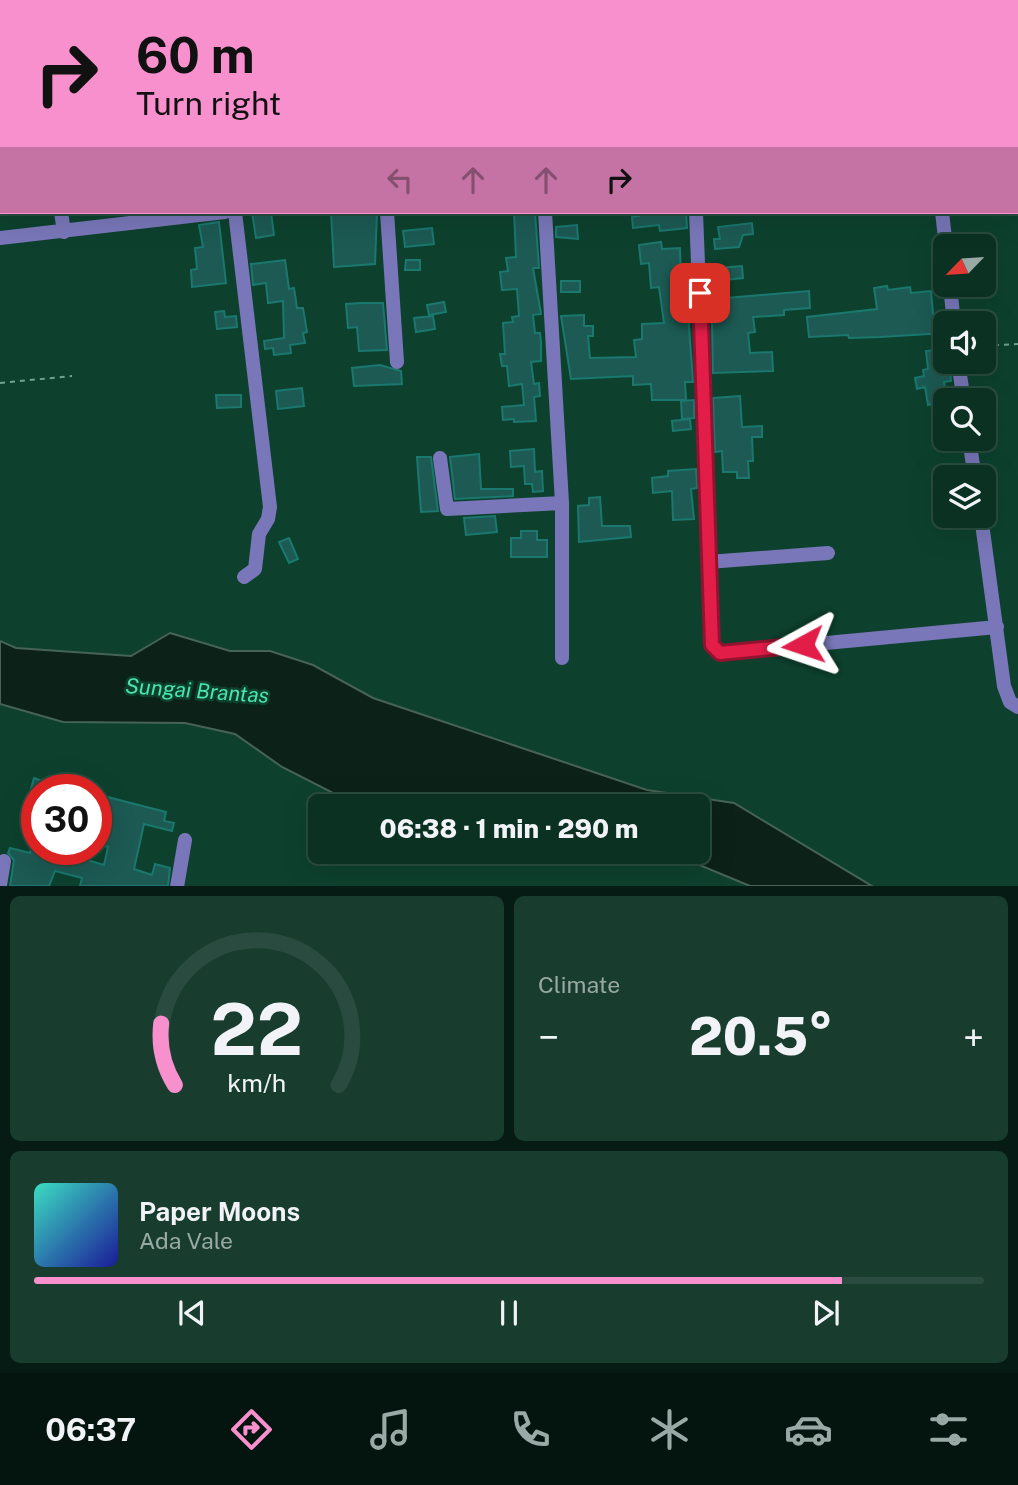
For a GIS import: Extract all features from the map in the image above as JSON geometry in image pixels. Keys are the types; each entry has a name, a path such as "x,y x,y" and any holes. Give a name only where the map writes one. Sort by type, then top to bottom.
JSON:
{"street":[{"path":"61,214 64,232"},
{"path":"0,238 209,214"},
{"path":"235,214 270,508 268,519 259,534 255,569 244,577"},
{"path":"387,214 397,362"},
{"path":"545,214 562,503 562,658"},
{"path":"696,214 712,645 720,653 997,628"},
{"path":"942,214 945,234"},
{"path":"440,458 446,509 562,503"},
{"path":"983,528 1004,686 1010,702 1018,707"},
{"path":"708,562 828,553"},
{"path":"177,886 185,840"},
{"path":"0,885 4,862"}],"path":[{"path":"996,345 1018,344"},
{"path":"0,383 72,376"}],"water":[{"name":"Sungai Brantas","path":"170,633 230,651 270,651 313,665 373,698 647,790 674,794 335,794 282,767 235,734 185,723 63,722 0,704 0,641 16,648 131,656"},
{"path":"710,799 734,803 872,886 750,886 697,864 710,864"}],"building":[{"path":"252,214 271,214 274,235 256,238"},
{"path":"331,214 377,214 375,264 334,267"},
{"path":"514,214 535,214 539,268 533,268 541,314 533,315 535,333 540,333 541,342 541,361 531,362 534,384 539,383 540,396 534,397 536,421 503,420 502,407 524,405 522,384 509,386 507,366 502,366 500,354 505,354 503,323 513,322 512,317 519,316 517,289 502,290 500,272 508,271 506,258 516,257"},
{"path":"686,214 687,228 660,231 659,225 633,228 632,217"},
{"path":"219,222 226,283 192,287 191,270 197,269 195,248 203,247 199,225"},
{"path":"752,223 753,234 743,235 739,247 715,249 714,239 720,239 718,227"},
{"path":"577,225 578,239 556,237 556,227"},
{"path":"432,228 434,244 405,247 403,231"},
{"path":"661,242 662,249 680,248 681,286 686,285 693,382 685,382 686,400 652,400 651,384 633,385 633,376 571,379 561,316 584,315 584,326 593,326 593,336 588,336 590,358 636,357 634,340 642,339 642,324 664,323 659,287 651,288 649,263 641,264 639,245"},
{"path":"285,260 289,289 294,288 297,308 303,308 307,332 303,333 305,343 290,345 291,353 274,355 273,348 265,349 264,341 284,338 283,301 268,303 266,283 253,285 251,264"},
{"path":"406,260 420,260 420,270 405,270"},
{"path":"742,266 743,278 724,280 726,298 809,291 810,308 784,310 784,315 753,317 755,332 748,333 750,353 772,352 773,371 713,373 712,322 720,321 718,295 709,296 708,269"},
{"path":"561,281 580,281 580,292 561,292"},
{"path":"887,286 888,290 910,287 911,293 931,291 933,334 809,337 807,317 877,309 874,288"},
{"path":"444,302 446,312 429,315 427,305"},
{"path":"383,303 387,350 359,351 357,327 348,328 346,304"},
{"path":"224,311 225,317 236,316 237,327 217,329 215,312"},
{"path":"433,316 435,329 416,332 414,318"},
{"path":"933,350 933,374 950,374 951,381 944,382 945,388 933,388 933,404 928,405 925,387 917,389 915,378 924,376 923,370 928,369 926,351"},
{"path":"380,365 401,371 402,384 354,386 352,368"},
{"path":"302,388 304,406 278,409 276,391"},
{"path":"216,395 241,395 241,407 217,408"},
{"path":"740,396 742,427 762,426 762,437 752,437 753,461 748,461 749,478 737,478 737,472 723,472 722,451 715,452 713,398"},
{"path":"694,400 694,418 682,419 681,401"},
{"path":"690,419 691,429 673,431 672,421"},
{"path":"534,449 535,472 542,471 543,491 533,492 532,484 525,484 524,466 511,467 510,451"},
{"path":"479,454 481,489 513,489 513,496 455,499 450,457"},
{"path":"417,457 431,457 438,511 421,512"},
{"path":"696,469 697,488 691,489 694,519 673,520 672,491 653,493 652,478 668,476 668,471"},
{"path":"600,497 602,526 630,526 631,537 579,542 578,506 589,505 589,498"},
{"path":"495,516 497,532 466,535 464,518"},
{"path":"521,531 537,531 537,540 547,540 547,557 511,557 511,538 521,538"},
{"path":"289,538 298,559 289,563 279,542"},
{"path":"112,798 166,812 164,821 174,823 172,831 144,824 134,869 152,875 155,864 170,868 168,886 80,886 82,878 55,871 49,886 10,886 14,860 8,853 10,848 21,851 21,865 112,865"}],"route":[{"path":"700,293 712,645 720,653 803,645"}]}
